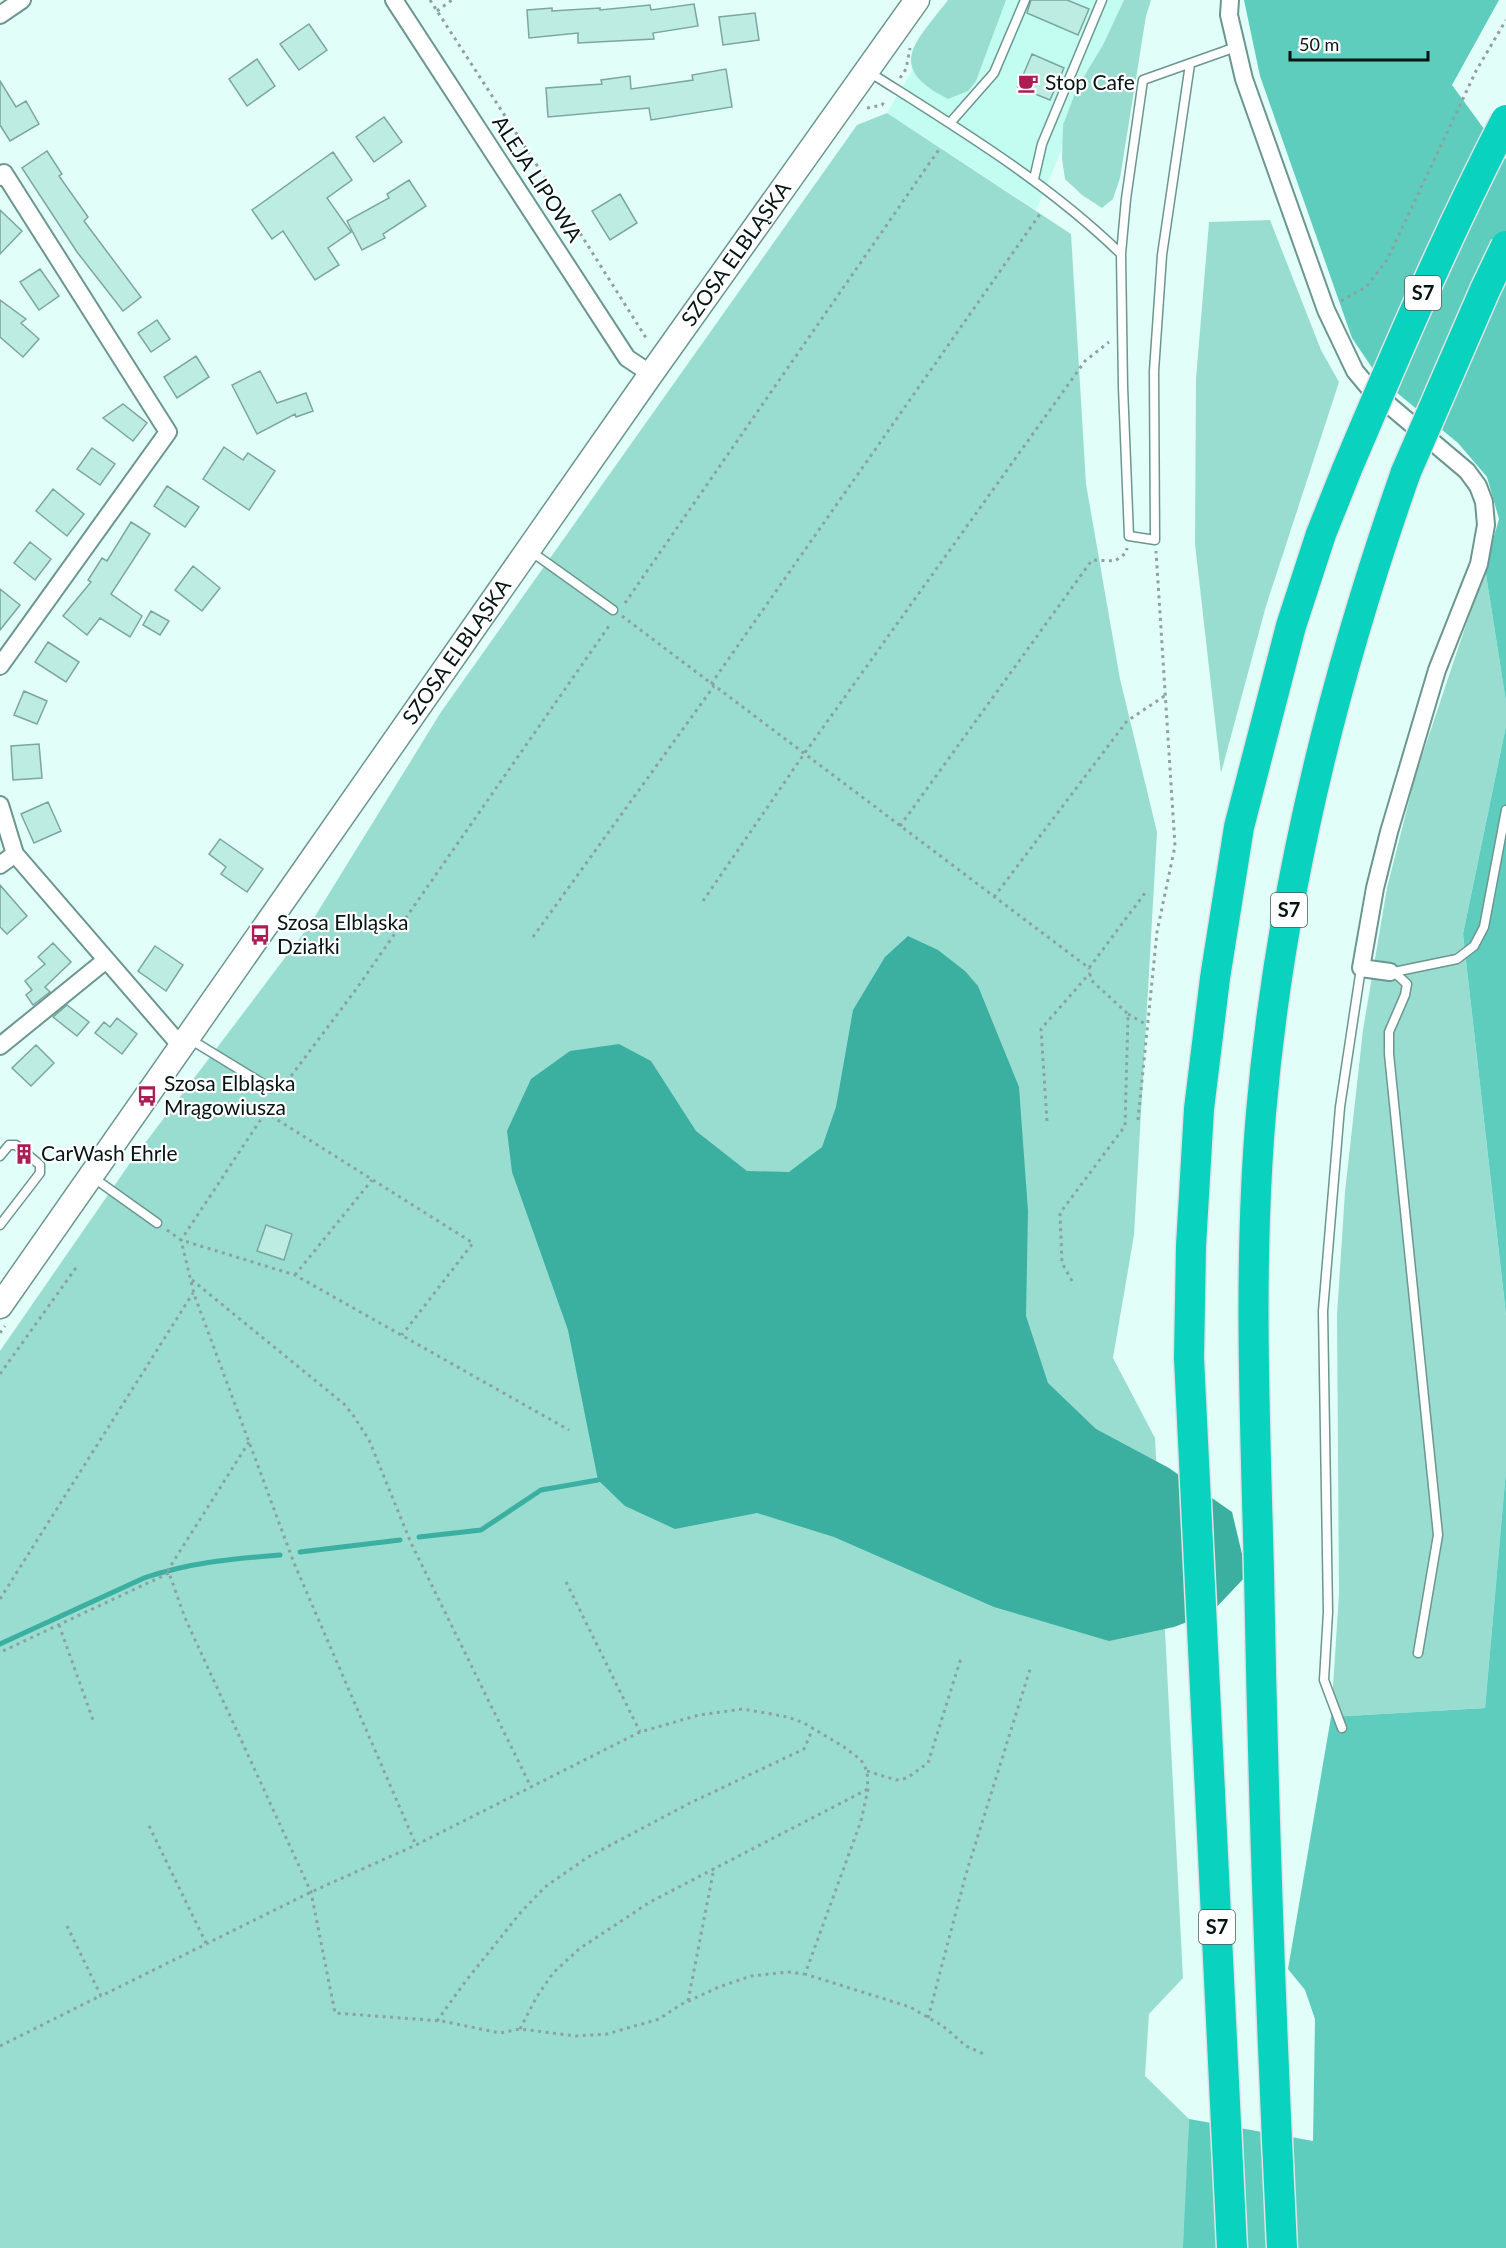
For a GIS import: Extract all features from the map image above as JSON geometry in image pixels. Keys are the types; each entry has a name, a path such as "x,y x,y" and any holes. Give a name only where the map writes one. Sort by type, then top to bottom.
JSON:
{"highway":[{"name":"S7","path":"1232,2248 1189,1358 1191,1246 1199,1109 1215,978 1239,827 1291,626 1321,534 1405,331 1469,191 1506,120"},
{"name":"S7","path":"1282,2248 1262,1728 1254,1362 1253,1244 1261,1111 1277,982 1299,847 1323,740 1354,630 1377,554 1406,472 1506,246"}],"main road":[{"name":"SZOSA ELBLĄSKA","path":"0,1306 651,374 917,0"}],"street":[{"path":"0,15 22,0"},
{"name":"ALEJA LIPOWA","path":"394,0 627,358 651,374"},
{"path":"1230,0 1229,15 1244,79 1326,310 1355,371 1370,390 1467,471 1478,486 1484,502 1486,525 1479,564 1437,670 1389,832 1375,888 1361,968 1392,972"},
{"path":"0,666 168,432 2,172"},
{"path":"0,805 15,854 174,1038 185,1041"},
{"path":"0,865 15,854"},
{"path":"0,1046 106,960"}],"lane":[{"path":"950,123 994,73 1025,0"},
{"path":"1034,179 1042,144 1102,0"},
{"path":"1190,64 1162,255 1154,371 1155,540 1129,536 1122,332 1121,254 1126,199 1143,80 1236,47"},
{"path":"866,70 1034,179 1093,227 1121,254"},
{"path":"529,550 615,612"},
{"path":"1392,972 1457,959 1474,946 1484,927 1506,810"},
{"path":"1342,1728 1324,1680 1328,1612 1323,1311 1340,1107 1361,968"},
{"path":"1392,972 1407,984 1405,995 1389,1032 1389,1054 1438,1535 1418,1653"},
{"path":"185,1041 270,1088"},
{"path":"0,1156 9,1145 16,1145 40,1165 40,1173 0,1225"},
{"path":"91,1176 157,1223"}],"path":[{"path":"430,0 653,350"},
{"path":"437,11 452,0"},
{"path":"1326,310 1366,287 1386,260 1476,70 1506,20"},
{"path":"882,105 906,69 910,46"},
{"path":"416,1845 294,1563 194,1292 181,1240 265,1112 357,988 615,612 940,148"},
{"path":"533,937 713,685 1040,214"},
{"path":"703,901 804,754 1084,361 1122,332"},
{"path":"900,826 1092,560 1115,561 1126,553 1129,536"},
{"path":"1138,1120 1157,933 1176,846 1155,540"},
{"path":"615,612 1089,968 1091,980 1128,1014 1147,1025"},
{"path":"994,897 1127,721 1166,695"},
{"path":"1089,968 1145,893"},
{"path":"1047,1121 1041,1029 1090,974"},
{"path":"1072,1281 1062,1263 1060,1213 1125,1126 1128,1014"},
{"path":"265,1112 473,1243 402,1335"},
{"path":"295,1275 372,1180"},
{"path":"181,1240 295,1275 569,1430"},
{"path":"0,1374 78,1265"},
{"path":"190,1279 344,1404 361,1426 411,1543 531,1787"},
{"path":"0,1599 194,1292"},
{"path":"249,1442 168,1570 185,1617 311,1892 335,2013 437,2021 500,2033 520,2030 576,2036 607,2034 659,2019 719,1987 751,1976 788,1972 805,1974 910,2007 944,2026 966,2046 986,2055"},
{"path":"3,1651 169,1573"},
{"path":"566,1582 640,1732"},
{"path":"59,1625 93,1720"},
{"path":"867,1772 896,1780 907,1778 928,1763 961,1658"},
{"path":"928,2018 966,1874 1031,1666"},
{"path":"0,2046 311,1892 416,1845 640,1732 699,1715 743,1710 788,1717 813,1728 861,1760 867,1772 868,1789 861,1821 805,1974"},
{"path":"437,2021 521,1912 545,1887 588,1857 688,1804 804,1749 813,1728"},
{"path":"520,2030 536,1998 553,1973 579,1949 650,1902 868,1789"},
{"path":"149,1826 206,1943"},
{"path":"688,2002 714,1868"},
{"path":"67,1926 101,1996"}],"shaded area":[{"path":"948,0 1006,0 976,81 968,91 948,99 928,87 916,76 911,65 912,53 917,41"},
{"path":"954,0 1126,0 1036,210 887,113"},
{"path":"1124,0 1151,0 1146,16 1120,178 1113,199 1102,208 1082,195 1065,179 1062,159 1063,125 1077,88 1103,45"},
{"path":"1244,0 1499,0 1452,85 1506,159 1506,702 1485,568 1499,519 1487,477 1458,443 1379,378 1352,338 1260,76"},
{"path":"887,113 1071,234 1086,484 1120,679 1157,832 1134,1235 1113,1358 1155,1438 1183,1978 1149,2014 1145,2076 1189,2119 1184,2248 0,2248 0,1351 130,1163 309,926 441,712 857,125"},
{"path":"1270,220 1321,350 1339,382 1266,606 1221,773 1195,544 1196,379 1209,222"},
{"path":"1485,568 1506,702 1506,726 1463,934 1506,1316 1506,1470 1485,1708 1331,1717 1339,1594 1337,1315 1345,1192 1363,1030 1387,888 1415,777"},
{"path":"1506,726 1506,1315 1463,934"},
{"path":"908,936 938,950 965,971 978,986 1019,1087 1028,1211 1026,1316 1048,1383 1096,1429 1169,1468 1232,1512 1247,1575 1211,1613 1174,1627 1109,1641 994,1607 834,1537 757,1513 675,1529 625,1506 598,1480 568,1330 512,1172 507,1131 531,1079 570,1051 619,1044 651,1061 696,1131 747,1171 789,1172 822,1147 836,1107 853,1010 885,957"},
{"path":"1506,1470 1506,2248 1183,2248 1189,2119 1313,2141 1315,2019 1305,1990 1288,1969 1331,1717 1485,1708"}],"building":[{"path":"1031,0 1067,0 1089,9 1078,35 1027,13"},
{"path":"694,4 698,26 653,33 654,39 578,43 578,33 529,38 527,10 600,8 600,10 650,5 651,10"},
{"path":"755,13 759,40 723,45 719,17"},
{"path":"309,24 327,50 299,70 280,44"},
{"path":"1032,54 1064,68 1050,100 1018,87"},
{"path":"257,59 275,86 247,106 229,79"},
{"path":"726,69 732,107 651,120 649,108 548,117 546,88 602,84 601,80 630,76 631,89 693,80 692,75"},
{"path":"0,81 16,107 26,101 39,124 10,141 0,125"},
{"path":"384,117 402,142 374,162 356,137"},
{"path":"47,151 62,174 59,176 88,217 84,221 141,297 123,311 77,252 22,168"},
{"path":"333,152 352,180 327,198 351,232 328,248 339,265 315,280 283,231 272,239 252,210"},
{"path":"409,180 426,206 383,234 385,238 362,250 347,221 389,198 387,194"},
{"path":"620,194 637,223 610,240 592,211"},
{"path":"0,210 22,231 0,254"},
{"path":"40,269 59,296 39,310 20,282"},
{"path":"0,300 26,319 21,323 39,339 23,357 0,337"},
{"path":"157,320 170,339 151,352 138,333"},
{"path":"196,356 209,377 177,398 164,377"},
{"path":"260,371 277,403 306,393 313,411 296,417 295,414 257,434 232,385"},
{"path":"123,404 147,423 133,441 103,418"},
{"path":"224,447 243,460 248,453 275,471 249,510 203,479"},
{"path":"92,448 115,464 100,485 77,469"},
{"path":"167,486 199,507 185,527 154,506"},
{"path":"53,489 84,514 67,536 36,511"},
{"path":"131,522 150,534 111,594 142,616 130,637 100,618 87,635 63,616 91,582 88,580 102,558 107,561"},
{"path":"30,542 51,559 35,580 14,563"},
{"path":"193,566 220,588 202,611 175,590"},
{"path":"0,589 20,605 0,630"},
{"path":"151,611 169,621 160,635 143,625"},
{"path":"48,642 79,662 66,682 35,662"},
{"path":"24,691 47,701 37,724 14,715"},
{"path":"39,744 42,778 13,780 11,746"},
{"path":"48,802 61,831 34,843 21,814"},
{"path":"220,839 263,869 247,892 221,874 226,867 209,854"},
{"path":"0,885 27,916 7,934 0,927"},
{"path":"53,943 71,962 45,987 50,992 33,1005 26,995 32,990 25,981 45,964 38,957"},
{"path":"155,946 183,965 166,991 138,971"},
{"path":"67,1005 89,1022 77,1036 53,1017"},
{"path":"117,1018 137,1034 122,1054 95,1033 104,1022 110,1027"},
{"path":"36,1045 54,1063 31,1086 12,1068"},
{"path":"266,1225 292,1234 284,1260 257,1251"}],"waterway":[{"path":"419,1537 481,1530 541,1490 598,1480"},
{"path":"300,1552 400,1540"},
{"path":"0,1644 144,1578 195,1565 280,1555"}],"place":[{"name":"Stop Cafe","path":"1028,83"},
{"name":"Szosa Elbląska Działki","path":"260,935"},
{"name":"Szosa Elbląska Mrągowiusza","path":"147,1096"},
{"name":"CarWash Ehrle","path":"24,1154"}]}
